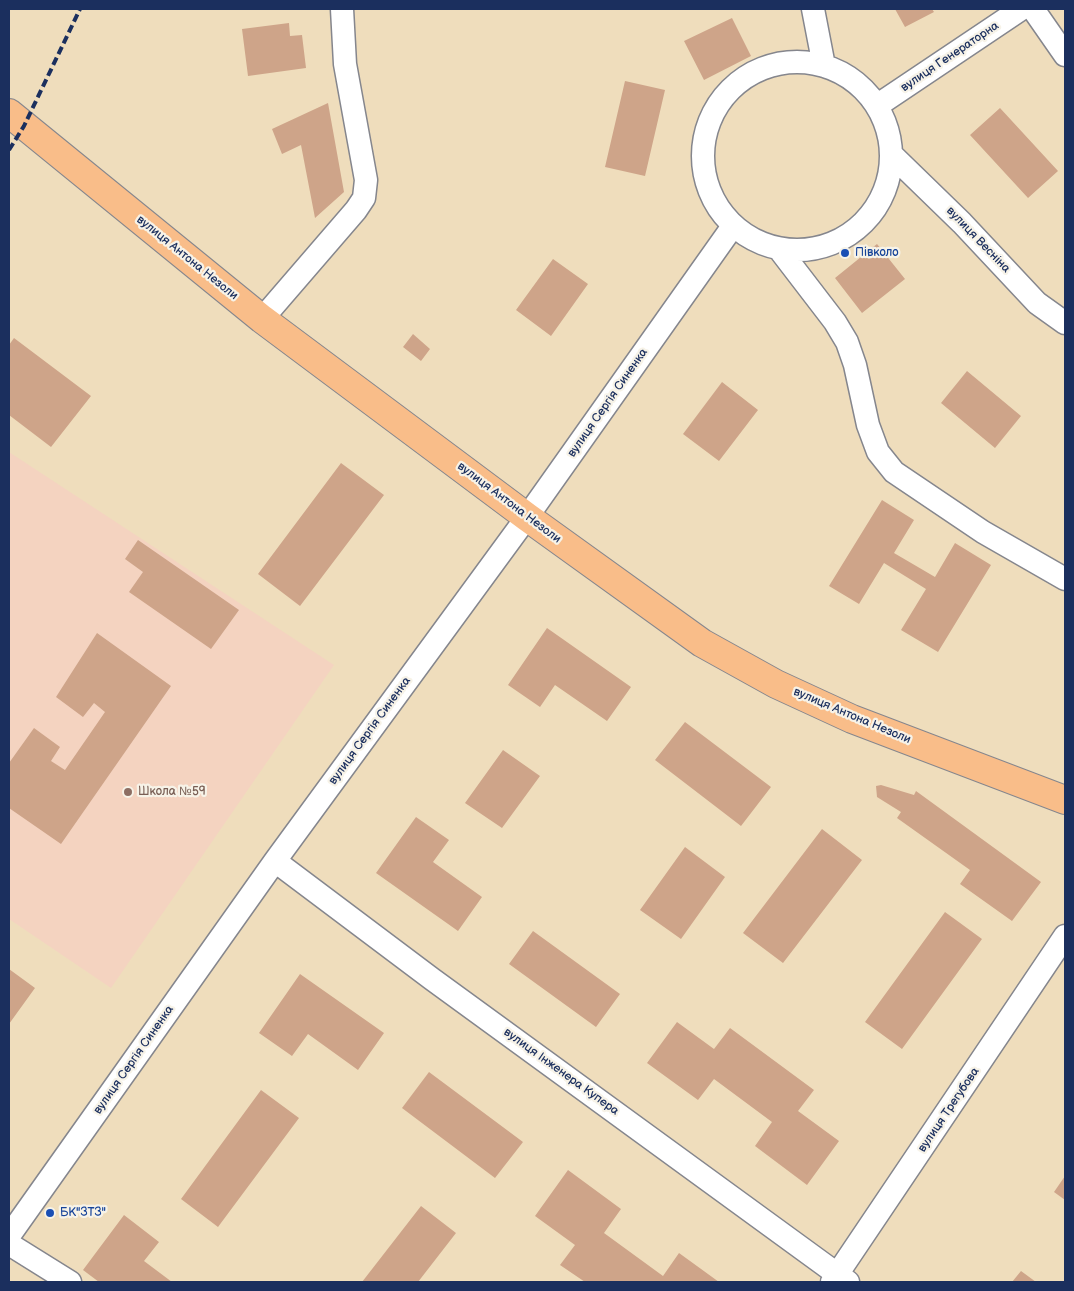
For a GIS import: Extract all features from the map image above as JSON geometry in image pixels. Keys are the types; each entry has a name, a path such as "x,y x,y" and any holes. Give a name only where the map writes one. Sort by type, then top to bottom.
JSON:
{"main road":[{"name":"вулиця Антона Незоли","path":"9,113 262,319 528,517 702,643 776,684 852,719 1065,800"}],"street":[{"path":"262,319 356,210 364,198 366,180 345,64 342,9"},
{"path":"813,9 824,66"},
{"name":"вулиця Генераторна","path":"878,105 1021,9"},
{"path":"1033,9 1065,55"},
{"path":"781,62 838,69 860,84 878,105 888,129 892,155 888,183 876,208 858,229 833,243 806,250 778,249 754,240 733,226 714,202 704,174 703,144 711,115 728,90 753,71 781,62"},
{"name":"вулиця Весніна","path":"892,155 962,222 1037,303 1065,323"},
{"name":"вулиця Сергія Синенка","path":"9,1236 275,861 528,517 733,226"},
{"path":"778,249 835,322 847,342 855,365 868,425 878,452 894,472 983,532 1065,579"},
{"name":"вулиця Інженера Купера","path":"275,861 839,1280"},
{"name":"вулиця Трегубова","path":"839,1280 1065,936"},
{"path":"9,1244 70,1282"}],"shaded area":[{"name":"Школа №59","path":"9,452 334,665 111,988 9,919"}],"building":[{"path":"895,9 932,9 934,12 905,27"},
{"path":"732,18 751,56 704,80 684,41"},
{"path":"289,23 290,36 302,35 306,68 248,76 242,29"},
{"path":"625,81 665,90 645,176 605,167"},
{"path":"328,103 344,192 315,218 301,145 282,154 272,129"},
{"path":"1000,108 1058,171 1028,198 970,135"},
{"path":"877,244 905,279 862,313 835,278"},
{"path":"553,259 588,284 551,336 516,310"},
{"path":"413,334 430,349 421,361 403,347"},
{"path":"14,338 91,396 51,447 9,415 9,345"},
{"path":"967,371 1021,416 995,448 941,403"},
{"path":"722,382 758,410 719,461 683,434"},
{"path":"341,463 384,495 300,606 258,574"},
{"path":"882,500 914,520 894,553 935,577 955,543 991,565 938,652 901,630 926,589 884,563 859,604 829,586"},
{"path":"138,540 239,610 211,649 129,592 143,572 125,559"},
{"path":"547,628 631,687 607,721 555,685 540,707 508,685"},
{"path":"97,633 171,686 61,844 9,808 9,763 34,728 60,747 51,761 65,770 105,712 94,703 83,717 56,697"},
{"path":"685,722 771,787 741,826 655,760"},
{"path":"503,750 540,776 502,828 465,803"},
{"path":"881,785 914,795 916,791 1041,882 1012,921 960,884 970,870 897,818 901,812 877,797 876,786"},
{"path":"416,817 449,840 433,862 482,897 458,931 376,873"},
{"path":"822,829 862,860 783,963 743,933"},
{"path":"685,847 725,877 681,939 640,910"},
{"path":"945,912 982,939 902,1049 865,1022"},
{"path":"533,931 620,994 596,1027 509,964"},
{"path":"9,969 35,988 9,1024"},
{"path":"300,974 384,1033 358,1070 308,1034 292,1056 259,1033"},
{"path":"677,1022 714,1049 730,1028 814,1090 798,1111 839,1141 807,1185 755,1146 772,1122 714,1079 698,1100 647,1063"},
{"path":"429,1072 523,1142 495,1178 402,1108"},
{"path":"261,1090 299,1118 218,1227 181,1199"},
{"path":"568,1170 621,1209 604,1233 663,1276 679,1253 719,1282 585,1282 560,1265 575,1245 535,1216"},
{"path":"1065,1176 1065,1200 1054,1192"},
{"path":"421,1206 456,1233 418,1282 362,1282"},
{"path":"124,1215 159,1242 144,1261 172,1282 99,1282 83,1270"},
{"path":"1021,1271 1036,1282 1012,1282"}],"railway":[{"path":"9,150 24,126 80,9"}],"place":[{"name":"Півколо","path":"845,253"},
{"name":"Школа №59","path":"128,792"},
{"name":"БК\"ЗТЗ\"","path":"50,1213"}]}
